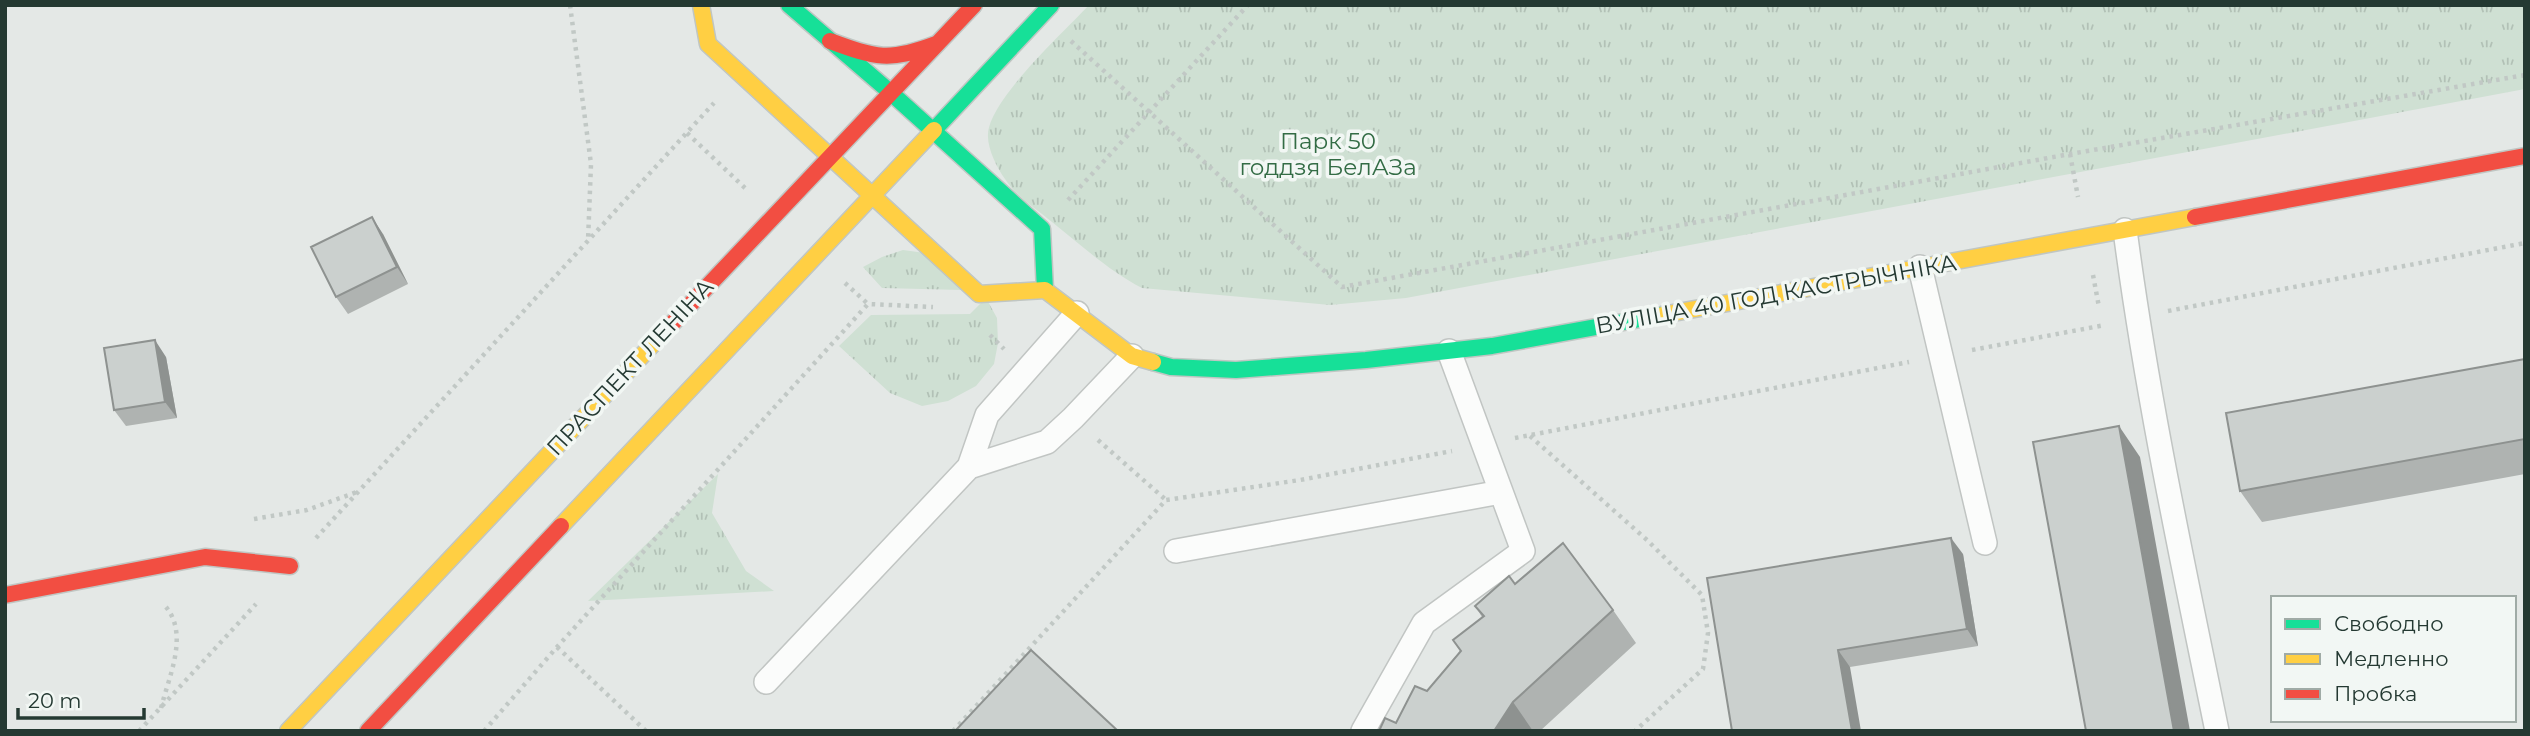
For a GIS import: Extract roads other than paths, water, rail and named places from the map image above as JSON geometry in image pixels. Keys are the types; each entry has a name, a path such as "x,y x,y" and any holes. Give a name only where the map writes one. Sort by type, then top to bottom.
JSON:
{"main road":[{"path":"701,5 708,44 979,294 1045,290 1042,229 789,5"},
{"name":"ПРАСПЕКТ ЛЕНІНА","path":"288,731 974,5"},
{"path":"368,731 1047,10"},
{"path":"831,41 870,56 889,59 911,55 938,43"},
{"name":"ВУЛІЦА 40 ГОД КАСТРЫЧНІКА","path":"1045,290 1132,356 1171,367 1236,370 1449,351 1492,346 2525,156"},
{"path":"5,596 205,557 290,566"}],"lane":[{"path":"2125,230 2136,317 2157,436 2217,731"},
{"path":"1920,267 1985,543"},
{"path":"766,682 970,467 987,415 1077,313"},
{"path":"1363,731 1424,623 1523,551 1449,351"},
{"path":"970,467 1047,442 1132,356"},
{"path":"1176,551 1501,492"}],"park label":[{"name":"Парк 50 годдзя БелАЗа","path":"1328,154"}]}
